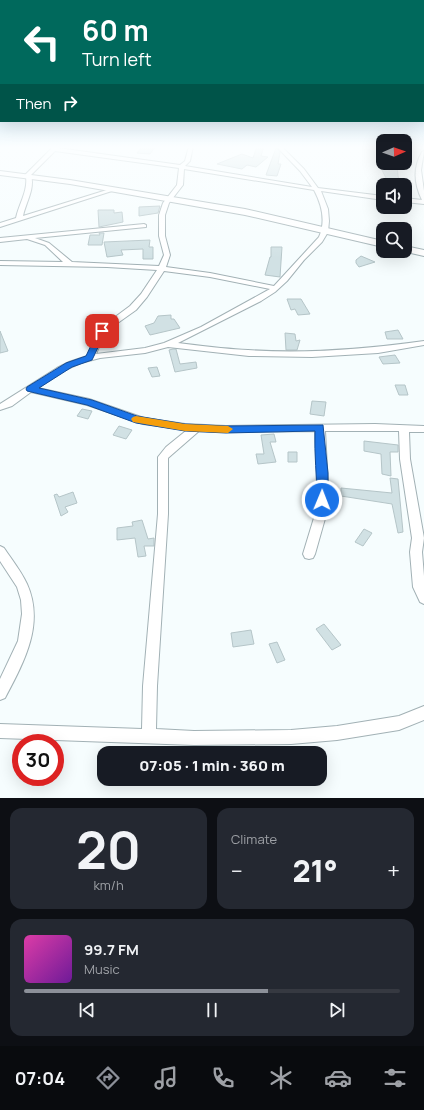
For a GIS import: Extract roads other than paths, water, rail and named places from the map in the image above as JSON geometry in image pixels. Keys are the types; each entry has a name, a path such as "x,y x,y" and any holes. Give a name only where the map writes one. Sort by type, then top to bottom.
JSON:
{"street":[{"path":"19,219 22,205 30,186 29,183"},
{"path":"77,183 245,212 376,242"},
{"path":"90,358 102,331 133,308 144,295 162,268 167,254 162,234 162,215 166,204 180,183"},
{"path":"283,183 376,197"},
{"path":"166,345 220,320 275,288 323,238 326,230 326,218 317,189 313,183"},
{"path":"419,183 424,199"},
{"path":"0,225 112,190"},
{"path":"412,201 424,202"},
{"path":"0,240 144,226"},
{"path":"26,238 47,244 68,263"},
{"path":"412,250 424,253"},
{"path":"0,263 68,263 162,268 199,273 275,288"},
{"path":"0,407 14,401 30,389 69,365 90,358 166,345 242,352 312,354 378,350 424,342"},
{"path":"30,389 89,402 143,421 196,428 375,427 424,429"},
{"path":"149,737 150,686 163,514 163,458 169,450 196,428"},
{"path":"309,554 312,538 320,518 322,500 323,473 319,444 320,428"},
{"path":"404,428 405,459 418,538 416,552 419,587 424,598"},
{"path":"0,551 22,586 30,612 25,644 0,693"},
{"path":"0,731 194,738 292,737 399,723 424,713"}]}
